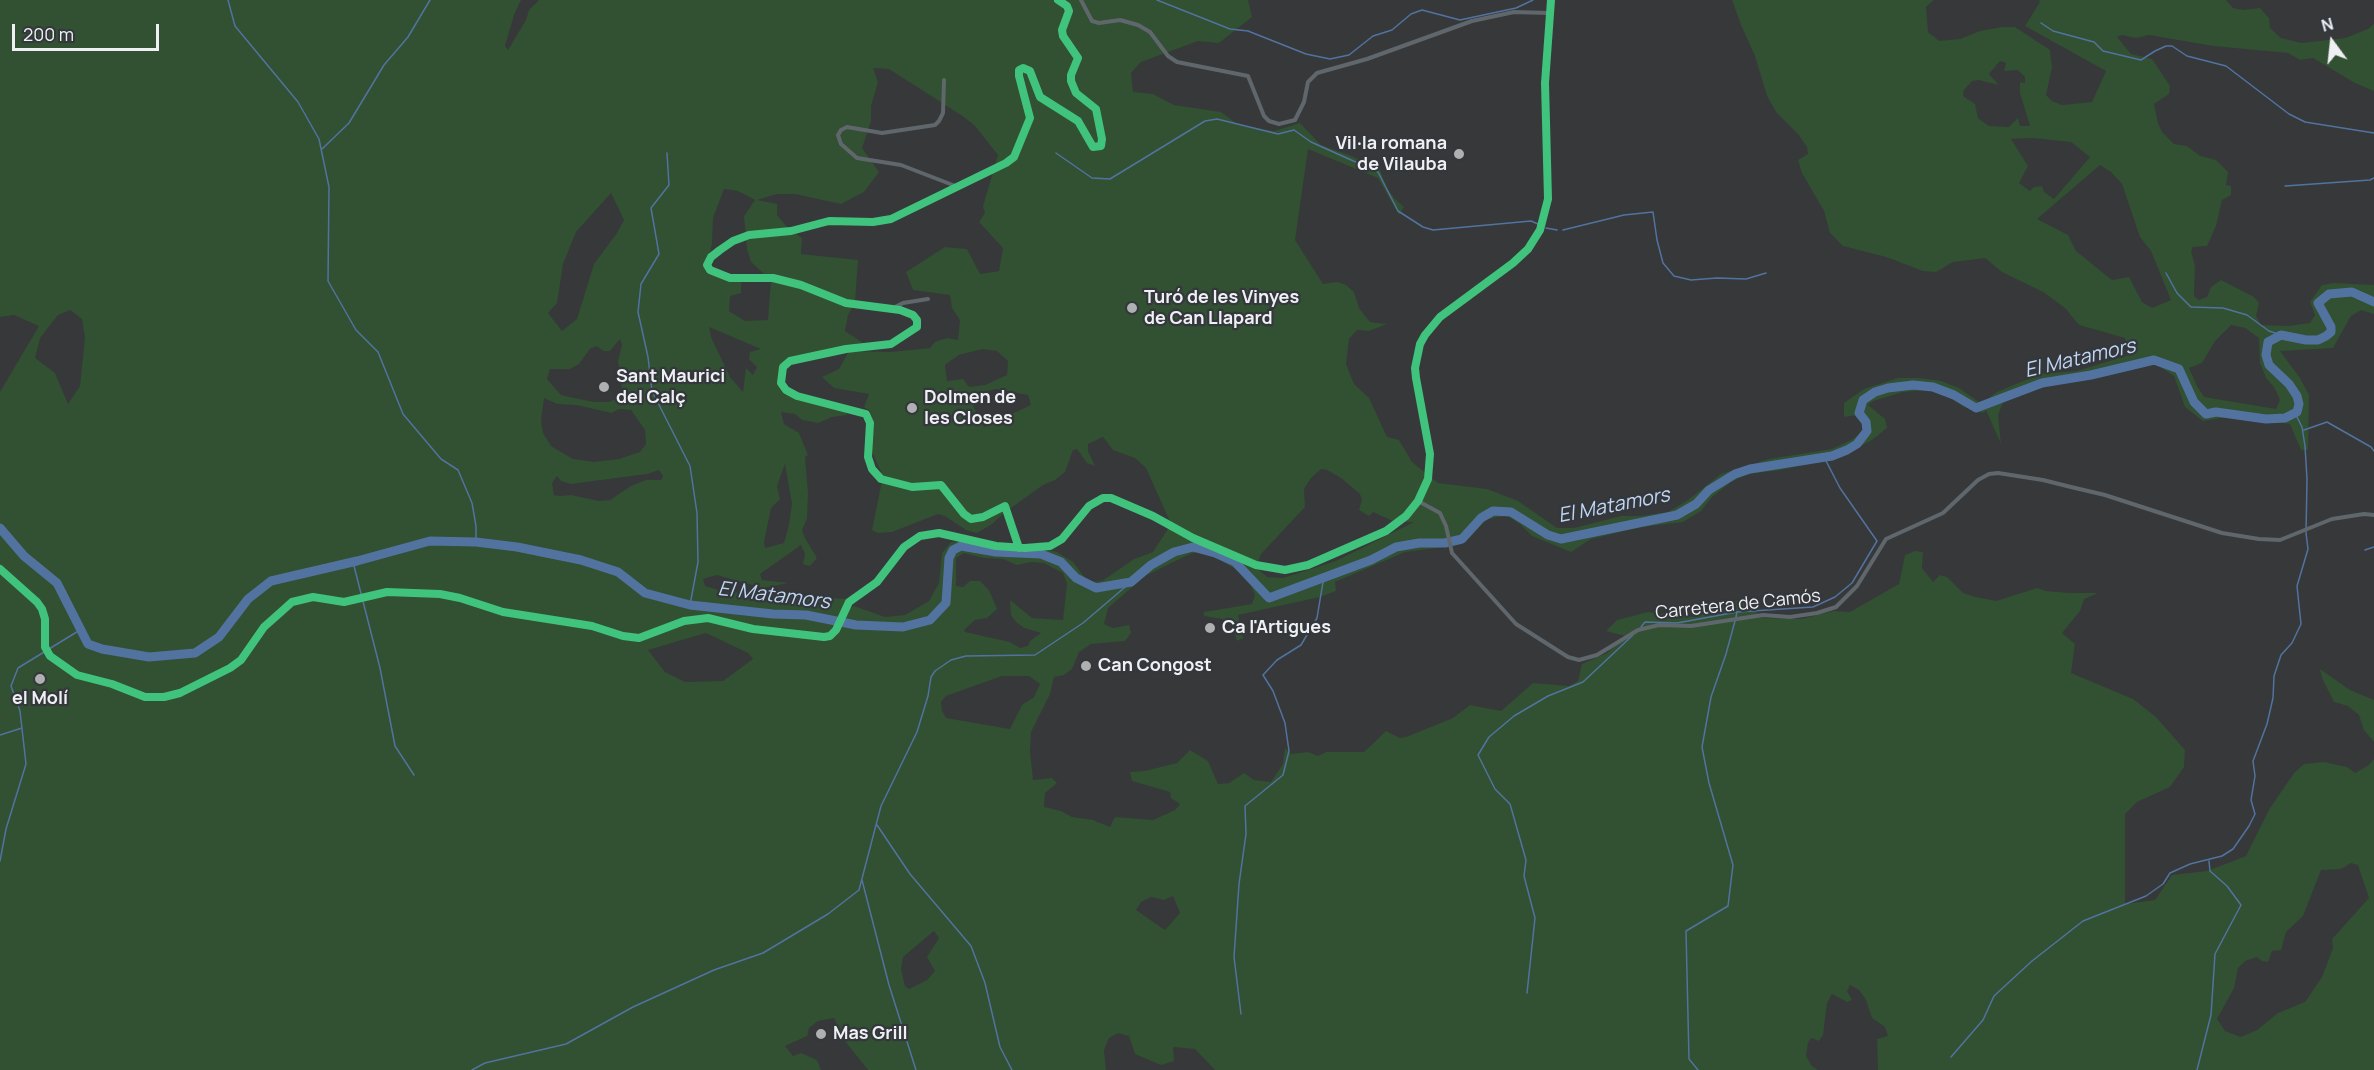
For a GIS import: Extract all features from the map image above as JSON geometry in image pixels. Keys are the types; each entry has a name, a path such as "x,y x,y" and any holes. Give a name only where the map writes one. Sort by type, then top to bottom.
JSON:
{"street":[{"path":"1018,548 1005,506 983,517 971,519 964,514 941,485 912,487 884,481 875,474 869,460 867,449 870,423 866,414 797,396 786,390 781,383 783,368 790,361 846,349 888,345 914,330 917,325 913,315 893,309 846,303 801,285 773,278 730,278 710,270 707,262 720,249 743,237 791,231 830,221 886,220 1006,163 1016,152 1030,118 1019,76 1019,70 1023,68 1030,71 1040,97 1078,121 1093,147 1096,148 1102,144 1095,110 1076,93 1071,81 1078,58 1063,36 1062,30 1069,11 1067,6 1058,0"},
{"path":"1082,0 1092,21 1099,23 1120,20 1138,25 1150,32 1168,56 1177,62 1246,74 1252,80 1264,116 1272,122 1284,124 1291,122 1297,116 1304,102 1308,82 1317,74 1367,59 1472,21 1514,12 1549,13"},
{"path":"0,568 42,609 45,619 45,647 50,656 77,675 112,684 145,697 164,697 195,687 241,660 264,627 292,602 313,597 345,602 387,592 440,594 503,612 592,626 623,636 639,638 679,622 708,618 724,620 753,629 830,636 836,630 849,602 877,582 904,547 920,536 939,533 977,543 1041,548 1059,542 1089,506 1100,498 1107,498 1153,516 1193,538 1256,565 1271,569 1296,569 1386,531 1406,516 1418,501 1428,479 1430,454 1415,368 1420,344 1440,317 1521,256 1534,241 1545,218 1549,184 1545,83 1551,0"},
{"path":"944,80 943,113 935,125 882,133 847,127 841,130 839,138 846,150 857,158 901,165 958,186"},
{"path":"893,309 903,303 928,299"},
{"name":"Carretera de Camós","path":"1418,501 1440,513 1450,547 1457,561 1516,624 1568,657 1579,660 1597,655 1638,630 1659,625 1691,626 1762,615 1790,617 1817,613 1836,607 1857,586 1886,539 1943,513 1978,480 1989,474 1998,473 2033,478 2105,495 2222,533 2259,539 2280,540 2332,519 2364,514 2374,515"}],"green space":[{"path":"0,0 521,0 505,46 508,50 526,20 529,10 539,0 1248,0 1252,17 1219,43 1198,41 1141,62 1131,73 1133,92 1153,94 1174,105 1221,112 1237,124 1262,129 1274,131 1300,123 1321,145 1354,157 1380,170 1387,188 1404,207 1399,215 1378,178 1308,149 1295,240 1323,284 1337,282 1346,285 1354,292 1359,308 1370,322 1387,324 1369,331 1357,330 1349,339 1346,364 1354,384 1369,398 1387,437 1399,440 1412,462 1438,483 1487,489 1518,501 1557,528 1574,528 1621,516 1668,512 1688,500 1721,474 1769,459 1832,449 1853,439 1864,430 1864,423 1857,415 1844,417 1844,403 1864,389 1898,378 1941,381 1959,388 1979,402 2040,374 2077,371 2129,355 2125,338 2079,325 2065,308 2043,292 2002,272 1985,258 1953,262 1936,272 1923,271 1886,257 1843,246 1830,233 1824,211 1802,173 1798,160 1808,154 1807,147 1798,134 1776,112 1767,96 1755,56 1732,0 1934,0 1926,7 1928,32 1939,41 1960,39 1980,31 2015,27 2050,50 2052,68 2046,95 2052,101 2062,105 2092,102 2106,71 2025,26 2040,2 2039,0 2226,0 2233,8 2243,10 2260,8 2269,18 2270,28 2281,38 2301,43 2345,38 2368,29 2374,24 2374,91 2355,83 2313,58 2300,60 2288,53 2213,46 2149,35 2136,38 2122,35 2117,37 2131,54 2152,59 2170,86 2169,94 2154,104 2162,132 2174,144 2187,146 2200,156 2216,160 2228,172 2226,185 2231,186 2231,195 2222,200 2216,226 2207,246 2193,247 2191,251 2195,266 2194,296 2199,300 2207,297 2211,287 2221,280 2254,297 2259,303 2256,316 2261,325 2288,326 2310,323 2315,315 2310,302 2322,285 2333,283 2374,285 2374,314 2361,310 2351,316 2333,348 2280,351 2300,378 2309,395 2308,450 2301,450 2290,424 2233,416 2203,421 2185,407 2174,376 2157,365 2142,364 2027,390 2004,400 1998,415 2001,444 1986,410 1983,413 1964,407 1946,395 1926,390 1903,392 1873,401 1868,405 1885,419 1887,428 1872,440 1839,458 1748,474 1731,482 1712,497 1701,511 1683,522 1642,527 1591,539 1571,552 1532,536 1520,524 1507,516 1497,517 1486,520 1471,536 1458,545 1405,552 1335,582 1336,591 1320,597 1238,615 1243,638 1237,641 1232,624 1222,619 1204,616 1204,612 1252,604 1255,595 1250,584 1237,570 1218,559 1200,552 1190,554 1145,576 1108,608 1104,624 1113,628 1129,625 1131,633 1125,641 1091,644 1079,652 1072,669 1064,675 1054,677 1050,694 1031,732 1030,752 1033,780 1052,778 1057,783 1045,793 1044,807 1110,827 1115,817 1153,820 1175,810 1180,804 1171,798 1170,792 1132,781 1130,772 1145,771 1177,763 1190,750 1208,761 1218,784 1229,783 1244,773 1254,780 1271,782 1283,764 1285,748 1291,754 1308,752 1318,756 1326,752 1364,752 1386,731 1400,738 1406,737 1453,718 1470,705 1501,711 1533,683 1569,686 1578,681 1582,664 1607,653 1625,636 1606,631 1617,620 1648,612 1693,617 1738,600 1746,600 1762,618 1801,619 1834,611 1850,612 1899,584 1905,555 1915,551 1923,552 1922,568 1933,582 1940,575 1947,577 1963,593 1976,597 1996,601 2037,588 2069,593 2098,593 2084,599 2080,611 2062,633 2075,644 2071,673 2133,699 2156,717 2185,750 2184,767 2170,787 2137,802 2125,814 2125,904 2155,900 2172,875 2207,871 2246,856 2270,808 2294,773 2304,764 2324,762 2347,767 2355,773 2369,765 2374,759 2374,1070 1878,1070 1877,1039 1888,1036 1885,1027 1872,1018 1866,1000 1859,990 1850,985 1847,991 1852,1000 1847,1002 1832,994 1827,1003 1823,1035 1819,1041 1811,1038 1808,1043 1806,1056 1812,1066 1818,1070 1215,1070 1195,1049 1173,1047 1174,1061 1161,1065 1135,1054 1129,1036 1118,1033 1109,1038 1104,1050 1106,1070 868,1070 845,1041 834,1018 818,1021 809,1028 807,1036 785,1046 793,1056 801,1053 817,1060 821,1070 0,1070 0,392 39,326 14,315 0,317","holes":["2000,61 2006,63 2004,71 2018,70 2025,77 2025,83 2020,82 2020,93 2030,126 2020,126 2018,118 2009,127 1989,126 1978,118 1975,104 1963,96 1964,90 1972,81 1979,80 1999,85 1989,74","873,68 889,69 975,126 998,155 983,206 985,213 979,222 1003,248 999,271 980,274 967,249 945,247 906,272 913,290 950,295 952,308 960,320 958,340 947,338 935,342 930,348 891,352 849,351 839,369 822,377 834,388 869,394 864,407 870,411 873,421 870,439 873,454 883,476 872,530 878,533 892,532 938,514 966,530 977,533 1043,485 1055,480 1065,472 1073,450 1077,449 1087,463 1095,466 1088,451 1088,444 1103,437 1113,450 1135,458 1146,468 1171,524 1153,552 1134,559 1102,581 1088,582 1073,562 1057,552 998,548 960,541 951,542 942,553 939,583 929,601 905,615 885,617 854,606 844,611 847,599 725,592 705,586 703,579 717,575 763,588 788,583 762,580 760,574 801,545 805,554 803,564 810,566 817,558 802,530 807,519 808,493 805,457 808,455 799,433 784,424 781,412 795,414 802,420 818,423 832,417 846,415 848,412 791,396 780,385 779,372 784,361 795,356 863,343 845,331 848,315 855,302 858,260 801,254 802,238 788,228 777,215 777,204 757,200 777,194 795,194 841,204 864,192 879,172 862,148 871,121 871,106 878,82","2033,138 2071,142 2090,157 2054,199 2044,192 2042,186 2034,187 2030,191 2019,183 2028,166 2011,139","2100,165 2111,172 2122,184 2140,237 2151,251 2171,300 2152,308 2142,302 2129,277 2112,280 2076,251 2068,235 2037,219","724,189 738,191 755,200 744,216 747,249 751,262 771,280 768,320 745,321 729,311 730,296 741,293 741,281 721,277 706,270 712,244 713,218","611,193 624,220 594,264 577,319 562,331 548,313 557,303 563,264 576,232","70,310 82,319 85,338 80,386 68,404 55,373 35,358 40,338 58,315","2231,325 2245,328 2259,338 2260,363 2266,378 2274,387 2280,400 2276,409 2204,397 2189,368 2202,363 2215,341","709,327 761,349 750,352 749,359 757,367 753,375 746,368 743,392 730,377 711,337","620,339 622,345 618,361 622,389 618,398 609,402 594,402 561,395 547,379 550,369 570,369 579,364 590,349 596,346 604,351 610,351","982,349 997,351 1008,361 1007,375 985,385 969,387 963,379 947,381 945,365 959,355","996,389 1028,395 1031,405 984,427 971,402 983,392","544,398 557,404 576,405 612,413 619,409 631,410 645,430 646,444 640,452 619,459 594,462 573,459 551,446 543,433 541,421","785,464 792,504 789,525 784,543 765,548 764,542 771,508 780,499 777,486","1321,469 1341,478 1360,494 1362,500 1359,510 1369,516 1373,512 1395,522 1414,522 1336,561 1283,578 1267,577 1256,567 1261,554 1305,507 1304,489","659,470 663,476 661,480 646,480 631,486 610,500 599,501 571,495 554,495 552,483 557,476 561,481 571,484 647,474","964,553 984,558 1003,559 1017,565 1031,562 1044,563 1063,573 1067,584 1063,620 1032,618 1010,600 1011,615 1016,622 1024,628 1041,633 1030,641 1028,646 1020,648 1010,642 965,632 964,630 975,620 987,618 997,609 989,590 980,581 970,581 963,587 956,586 956,558","706,633 748,653 753,659 723,681 685,682 665,672 648,650","1002,676 1029,676 1040,684 1034,697 1022,705 1010,729 946,718 941,702 946,696","2351,863 2358,865 2369,898 2332,939 2333,948 2322,977 2305,1002 2278,1013 2257,1030 2241,1037 2225,1031 2217,1019 2234,988 2238,968 2245,961 2257,957 2268,962 2272,951 2281,950 2286,932 2303,916 2321,870 2341,869","1173,896 1180,913 1165,930 1136,910 1141,902 1151,897 1164,900","934,931 939,938 927,957 935,971 927,980 909,989 905,986 901,969 903,957"]},
{"path":"2320,669 2350,690 2374,700 2374,742 2364,730 2359,715 2348,706 2334,702"}],"waterway":[{"path":"228,0 235,26 298,102 319,139 329,187 328,281 356,330 378,352 403,414 441,459 458,470 472,503 476,542"},
{"path":"322,149 349,123 384,65 408,37 430,0"},
{"path":"1157,0 1230,29 1248,31 1306,54 1330,59 1349,55 1373,36 1392,30 1411,14 1422,10 1460,20 1516,8 1533,0"},
{"path":"2041,23 2053,31 2094,42 2103,51 2141,60 2166,46 2172,46 2187,56 2226,66 2289,114 2305,122 2374,133"},
{"path":"1056,153 1092,178 1110,179 1205,121 1217,119 1278,134 1294,130 1311,142 1378,172 1398,211 1423,227 1433,230 1531,221 1538,224"},
{"path":"667,153 669,185 651,208 659,254 641,284 638,312 648,357 652,391 690,466 697,513 698,562 690,605"},
{"path":"2285,186 2374,178"},
{"path":"1563,230 1624,215 1653,212 1663,263 1674,276 1691,280 1746,279 1766,273"},
{"path":"1546,228 1557,230"},
{"path":"2166,273 2177,293 2191,307 2223,308 2247,315 2269,331 2281,335"},
{"name":"El Matamors","path":"0,528 24,556 57,583 88,644 102,649 149,657 195,653 219,637 248,599 271,581 430,541 476,542 517,547 581,560 618,572 645,593 690,605 773,614 806,615 856,625 903,627 930,620 946,603 949,558 953,550 961,546 996,552 1041,554 1061,562 1076,578 1096,588 1131,582 1151,565 1174,552 1193,547 1235,562 1269,598 1371,560 1396,547 1419,543 1445,543 1462,539 1481,518 1493,511 1511,512 1548,535 1561,539 1677,515 1696,504 1709,490 1735,474 1750,469 1832,456 1857,444 1867,431 1866,422 1859,413 1863,400 1875,392 1888,388 1913,385 1933,387 1954,395 1976,408 2042,383 2091,375 2154,360 2179,369 2194,402 2206,414 2216,412 2266,419 2285,418 2297,412 2299,404 2289,384 2269,365 2266,355 2268,342 2281,335 2306,340 2318,340 2326,336 2331,332 2331,327 2318,303 2329,294 2352,292 2374,302"},
{"path":"1951,1057 1983,1020 1994,996 2032,961 2083,921 2146,896 2163,884 2170,873 2190,864 2222,856 2233,849 2249,826 2255,814 2251,800 2255,776 2253,761 2267,724 2273,698 2274,676 2281,655 2292,643 2301,624 2297,586 2308,549 2307,479 2302,427 2295,413"},
{"path":"2304,430 2327,422 2371,447 2374,451"},
{"path":"1736,617 1737,612 1813,607 1835,597 1852,583 1877,541 1840,488 1824,457"},
{"path":"2365,550 2374,547"},
{"path":"353,562 380,668 395,746 414,775"},
{"path":"1241,1014 1234,957 1239,884 1246,834 1245,806 1283,775 1289,751 1285,723 1273,691 1263,675 1277,660 1301,645 1317,618 1324,576"},
{"path":"472,1070 485,1063 566,1044 633,1007 714,970 763,953 828,914 859,890 881,806 917,732 931,677 935,671 951,660 966,656 1035,655 1083,623 1131,582"},
{"path":"1641,627 1645,622 1677,623 1737,612"},
{"path":"1698,1070 1689,1059 1686,931 1728,906 1733,865 1709,783 1702,747 1711,697 1735,621"},
{"path":"0,861 6,829 26,764 20,711 11,686 18,668 80,630"},
{"path":"1527,993 1535,918 1524,876 1526,860 1510,804 1495,789 1478,755 1489,737 1514,716 1548,696 1583,682 1633,635"},
{"path":"0,735 22,728"},
{"path":"877,825 910,874 971,946 985,983 1000,1047 1012,1070"},
{"path":"2197,1070 2211,1015 2215,954 2241,905 2227,886 2210,871 2209,861"},
{"path":"862,880 889,985 916,1070"}],"cycle path":[{"path":"1019,548 1005,506 983,517 971,519 964,514 941,485 912,487 881,479 872,469 868,457 870,423 866,414 797,396 786,390 781,383 783,367 790,361 846,349 891,344 917,327 917,320 913,315 900,310 846,303 801,285 773,278 730,278 710,270 707,265 711,257 720,250 733,241 749,235 791,231 829,221 873,222 891,219 1006,163 1014,157 1030,118 1019,76 1019,70 1023,68 1030,71 1040,97 1078,121 1093,147 1101,146 1102,139 1096,109 1076,93 1071,81 1078,58 1063,36 1062,30 1069,11 1067,6 1058,0"},
{"path":"0,569 42,609 45,619 45,647 50,656 77,675 112,684 145,697 164,697 180,693 230,668 241,660 264,627 292,602 313,597 344,602 387,592 440,594 503,612 592,626 623,636 639,638 684,621 708,618 753,629 830,636 836,630 849,602 877,582 904,547 920,536 939,533 996,546 1025,548 1050,546 1062,539 1089,506 1103,498 1111,498 1153,516 1193,538 1256,565 1285,570 1308,565 1386,531 1406,516 1418,501 1428,479 1430,454 1415,368 1420,344 1440,317 1513,263 1528,249 1540,230 1548,199 1545,83 1551,0"}],"place":[{"name":"Vil·la romana de Vilauba","path":"1459,154"},
{"name":"Turó de les Vinyes de Can Llapard","path":"1132,308"},
{"name":"Sant Maurici del Calç","path":"604,387"},
{"name":"Dolmen de les Closes","path":"912,408"},
{"name":"Ca l'Artigues","path":"1210,628"},
{"name":"Can Congost","path":"1086,666"},
{"name":"el Molí","path":"40,679"},
{"name":"Mas Grill","path":"821,1034"}]}
